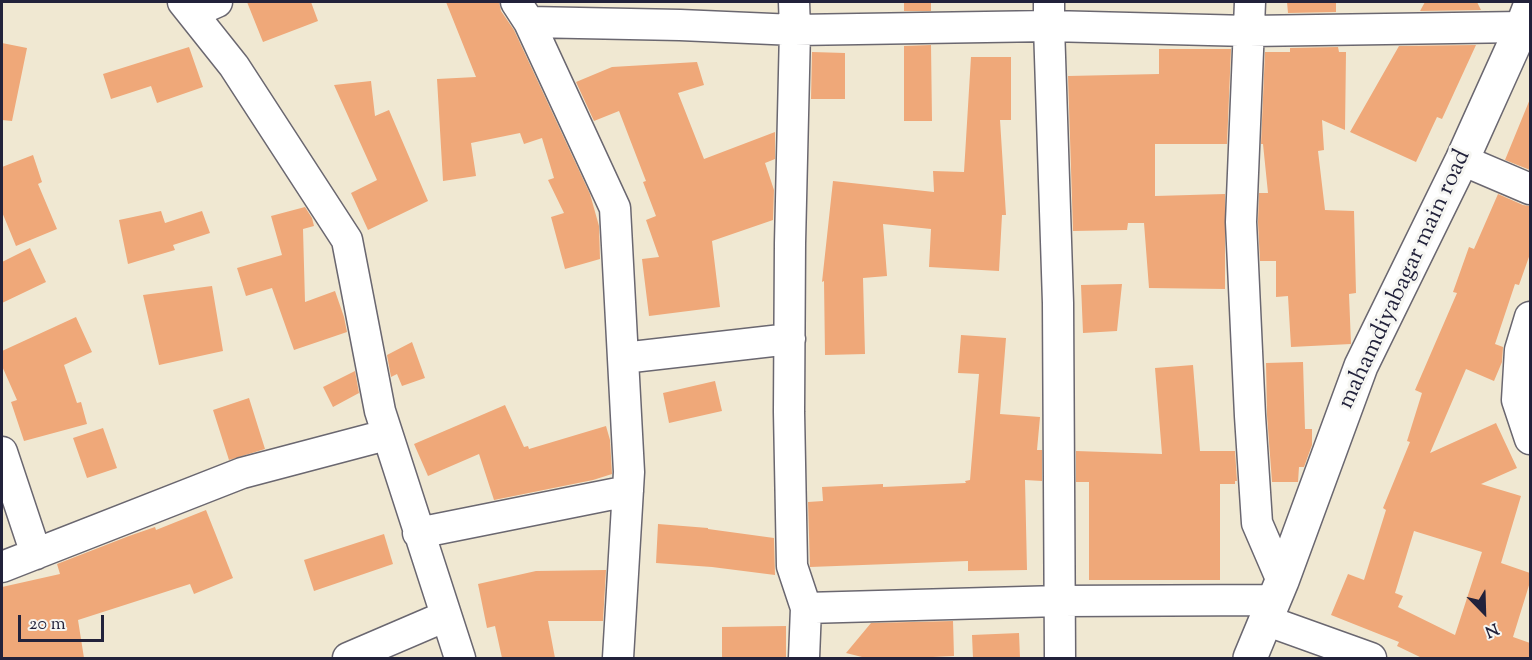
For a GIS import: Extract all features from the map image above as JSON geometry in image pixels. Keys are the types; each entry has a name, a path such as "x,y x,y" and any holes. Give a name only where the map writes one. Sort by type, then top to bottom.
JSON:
{"main road":[{"name":"mahamdiyabagar main road","path":"1250,658 1274,600 1361,366 1462,160 1526,17"}],"street":[{"path":"1250,2 1241,222 1257,523 1274,600"},
{"path":"198,5 234,66 347,240 386,435 460,658"},
{"path":"618,658 629,472 615,208 522,12 794,16 1049,14 1249,31 1526,17"},
{"path":"1049,14 1058,303 1060,658"},
{"path":"794,16 789,412 792,566 806,608 804,658"},
{"path":"1462,160 1530,189"},
{"path":"1530,317 1520,350 1530,439"},
{"path":"623,358 790,339"},
{"path":"2,567 242,473 386,435"},
{"path":"2,452 36,554"},
{"path":"418,533 628,491"},
{"path":"806,608 1060,601 1274,600 1371,658"},
{"path":"348,658 446,616"}],"building":[{"path":"247,2 311,2 318,21 263,42"},
{"path":"446,2 499,2 501,11 514,30 590,194 599,226 600,259 565,269 551,217 564,213 548,180 554,178 542,138 524,144 520,133 471,143 476,176 443,181 437,79 476,77"},
{"path":"904,2 931,2 931,11 904,11"},
{"path":"1287,2 1336,2 1336,12 1288,13"},
{"path":"1425,2 1477,2 1481,10 1420,11"},
{"path":"2,43 27,48 12,121 2,120"},
{"path":"931,45 932,121 904,121 904,46"},
{"path":"1476,45 1442,119 1437,117 1416,162 1350,132 1399,46"},
{"path":"189,47 203,87 157,103 151,86 111,99 103,74"},
{"path":"1338,47 1339,52 1346,52 1345,130 1322,120 1324,150 1318,151 1325,210 1354,211 1356,293 1349,294 1351,344 1291,347 1288,296 1276,297 1276,261 1260,261 1259,193 1268,193 1263,144 1261,144 1265,52 1290,52 1290,48"},
{"path":"1159,49 1231,49 1227,144 1155,144 1155,196 1225,194 1225,289 1149,288 1144,223 1128,223 1127,230 1073,231 1068,76 1159,74"},
{"path":"812,52 845,53 845,99 811,99"},
{"path":"971,57 1011,57 1011,120 1000,120 1006,215 1002,215 999,271 929,267 931,229 883,224 887,276 863,278 865,354 825,355 824,281 822,282 833,181 934,192 933,171 964,172"},
{"path":"697,62 704,85 678,93 704,159 775,132 775,159 765,163 774,190 773,220 712,241 720,307 649,316 642,259 659,257 646,220 656,216 643,182 646,181 619,111 594,121 576,82 612,67"},
{"path":"371,81 375,116 389,110 428,201 368,230 351,193 377,180 334,85"},
{"path":"1530,99 1530,170 1505,160"},
{"path":"33,155 42,182 38,184 57,229 16,246 2,212 2,167"},
{"path":"1498,194 1530,206 1530,254 1519,285 1515,284 1495,344 1503,347 1502,362 1494,381 1466,369 1430,453 1496,423 1517,468 1481,484 1521,496 1501,563 1530,573 1530,582 1513,637 1530,643 1530,658 1422,658 1397,646 1399,642 1331,615 1348,574 1364,580 1386,510 1383,508 1410,442 1407,441 1422,393 1415,390 1457,293 1453,292 1469,247 1474,249","holes":["1414,531 1482,552 1455,635 1398,607 1403,596 1395,593"]},
{"path":"305,207 314,226 303,229 305,302 335,291 347,332 294,350 272,288 246,296 237,268 282,255 271,216"},
{"path":"161,211 165,223 202,211 210,233 173,245 175,250 128,264 119,220"},
{"path":"30,248 46,282 2,303 2,262"},
{"path":"1122,284 1117,331 1083,333 1081,285"},
{"path":"212,286 223,351 159,365 143,295"},
{"path":"76,317 92,352 64,365 77,403 81,402 87,424 24,441 11,402 17,400 2,366 2,351"},
{"path":"961,335 1006,338 1000,414 1040,417 1037,450 1042,450 1042,481 1025,480 1027,570 968,571 968,561 810,567 808,502 823,501 822,487 883,484 883,487 966,483 965,481 970,480 979,374 958,373"},
{"path":"412,342 425,378 402,386 397,374 391,377 387,355"},
{"path":"1303,362 1305,429 1312,429 1312,445 1304,467 1299,467 1298,482 1272,482 1266,363"},
{"path":"1193,365 1200,451 1235,451 1237,481 1235,484 1220,484 1220,580 1089,580 1089,482 1076,482 1076,451 1162,454 1155,368"},
{"path":"355,371 359,393 333,407 323,387"},
{"path":"715,381 722,411 669,423 663,393"},
{"path":"249,398 265,449 229,460 213,410"},
{"path":"505,405 524,447 528,446 529,449 606,426 610,440 612,474 494,500 479,454 428,476 414,444"},
{"path":"103,428 117,468 87,478 73,438"},
{"path":"206,510 233,578 194,594 190,584 78,620 84,658 2,658 2,587 60,574 57,564"},
{"path":"658,524 708,528 774,538 775,575 656,563"},
{"path":"384,534 393,564 314,591 304,560"},
{"path":"606,570 603,621 548,621 555,658 502,658 495,626 487,628 478,584 536,571"},
{"path":"953,621 954,656 866,658 846,653 871,623"},
{"path":"786,626 786,658 722,658 722,627"},
{"path":"1019,633 1020,658 973,658 972,635"}]}
